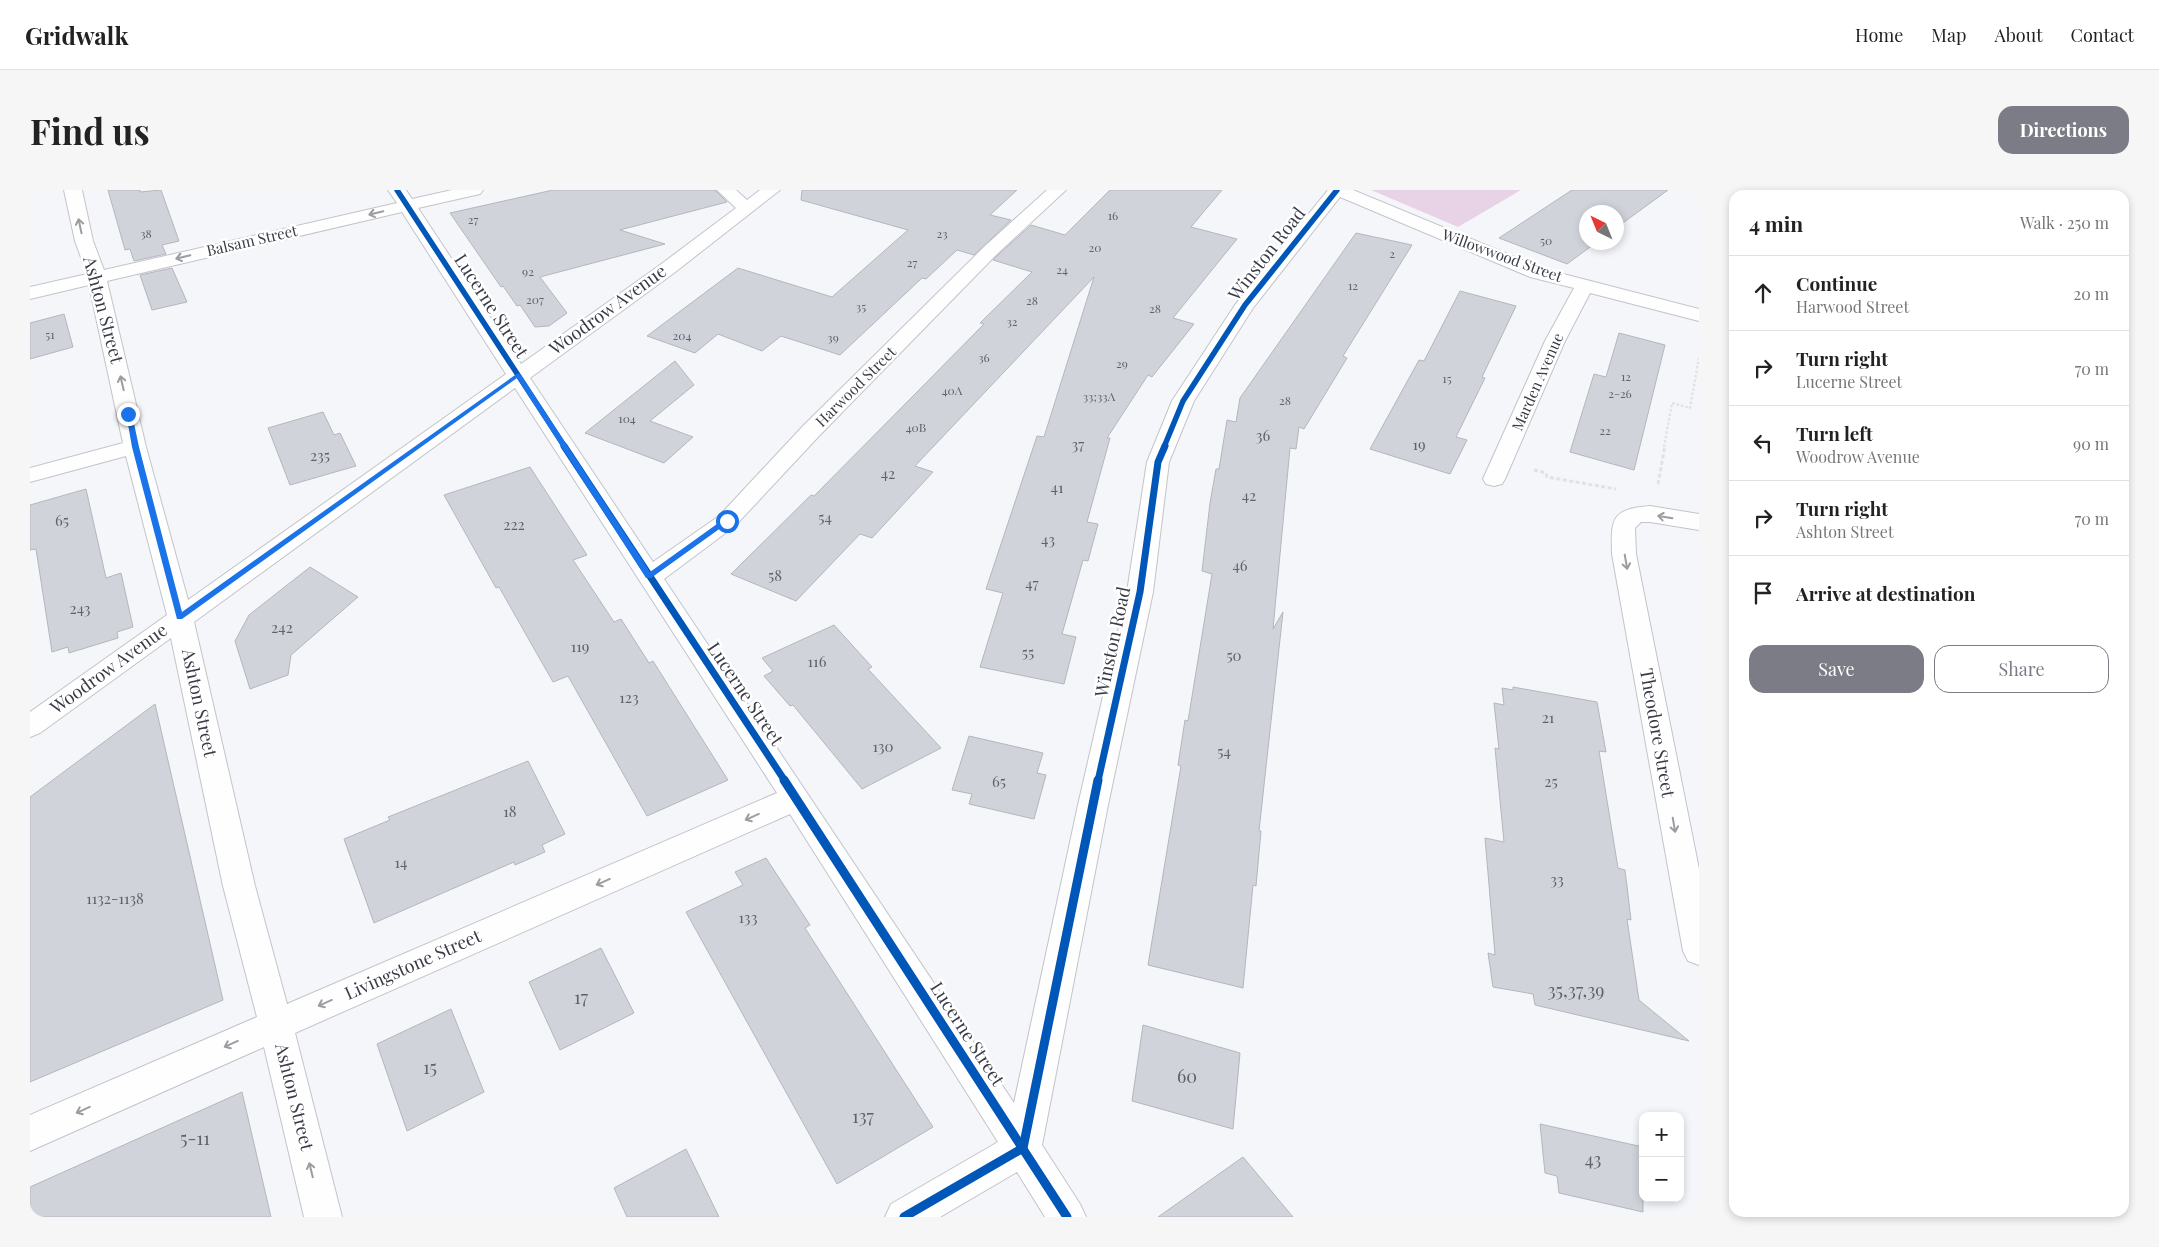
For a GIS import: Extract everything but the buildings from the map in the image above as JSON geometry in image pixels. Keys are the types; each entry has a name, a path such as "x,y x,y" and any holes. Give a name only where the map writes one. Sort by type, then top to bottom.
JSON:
{"street":[{"name":"Ashton Street","path":"73,190 84,241 97,277 135,447 180,617 239,886 276,1024 323,1217"},
{"name":"Balsam Street","path":"30,293 402,198 474,190"},
{"path":"726,190 746,208"},
{"name":"Woodrow Avenue","path":"30,726 667,269 771,190"},
{"name":"Harwood Street","path":"649,577 727,521 811,432 991,250 1057,190"},
{"name":"Willowwood Street","path":"1338,190 1538,273 1699,315"},
{"name":"Winston Road","path":"1023,1148 1093,804 1140,592 1158,462 1183,402 1245,305 1338,190"},
{"name":"Lucerne Street","path":"402,198 649,577 796,798 1067,1217"},
{"name":"Marden Avenue","path":"1496,474 1555,341 1585,285"},
{"path":"30,475 135,447"},
{"name":"Theodore Street","path":"1699,522 1650,514 1634,515 1623,526 1624,554 1699,951"},
{"name":"Livingstone Street","path":"30,1133 796,798"},
{"path":"904,1217 1023,1148"}],"path":[{"path":"1658,486 1672,403 1690,408 1699,358"},
{"path":"1496,474 1517,466 1546,473 1547,477 1620,489"}],"shaded area":[{"path":"1371,190 1521,190 1458,227"}],"cycle path":[{"path":"397,190 901,959 1067,1217"},
{"path":"904,1217 1023,1148 1093,805 1140,592 1158,462 1183,401 1245,305 1337,190"}],"route":[{"path":"128,414 180,617 518,375 649,577 727,521"}]}
